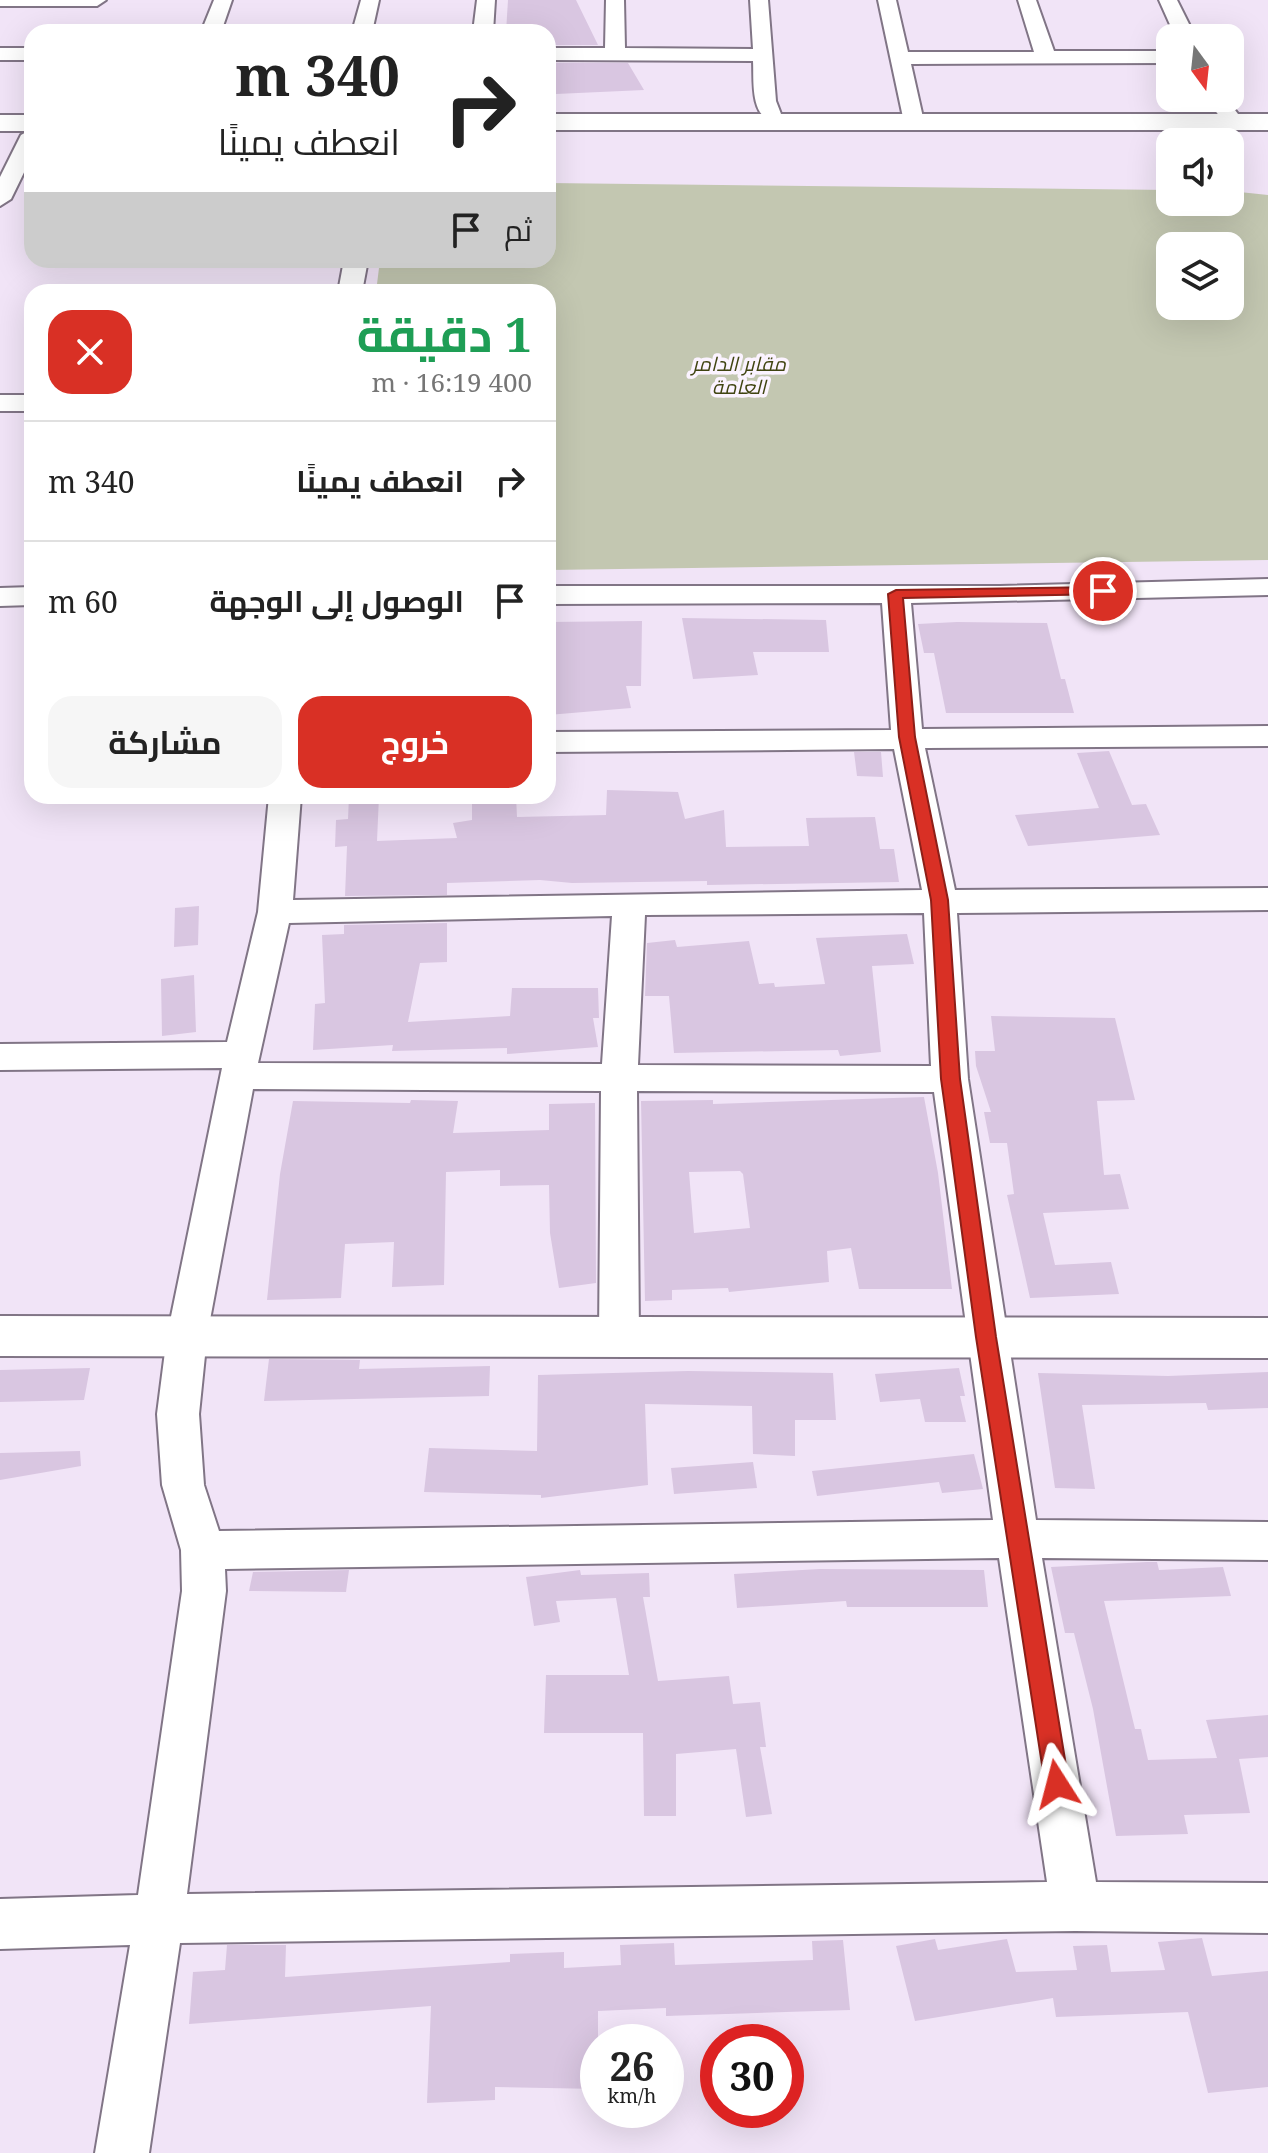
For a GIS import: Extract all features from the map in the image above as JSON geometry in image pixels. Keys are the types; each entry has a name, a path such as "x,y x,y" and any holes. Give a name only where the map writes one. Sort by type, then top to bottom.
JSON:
{"main road":[{"path":"556,122 914,118 1156,109"},
{"path":"1244,110 1268,114"},
{"path":"0,114 24,114"},
{"path":"556,114 771,114 1268,122"},
{"path":"0,123 24,123"},
{"path":"0,1336 1268,1338"}],"street":[{"path":"0,0 97,0 87,21"},
{"path":"214,24 223,0"},
{"path":"364,24 370,0"},
{"path":"484,24 486,0"},
{"path":"615,0 615,53"},
{"path":"759,0 766,101 771,114"},
{"path":"887,0 914,118"},
{"path":"1027,0 1046,58"},
{"path":"1168,0 1179,24"},
{"path":"0,54 24,54"},
{"path":"556,54 765,55"},
{"path":"899,58 1156,57"},
{"path":"0,199 24,151"},
{"path":"0,403 24,403"},
{"path":"556,595 896,594 1268,587"},
{"path":"896,594 907,737 940,900 950,1079 986,1337 1075,1906"},
{"path":"0,597 24,596"},
{"path":"556,742 1268,736"},
{"path":"122,2153 201,1636 203,1550 183,1485 178,1414 187,1336 240,1066 275,912 284,804"},
{"path":"275,912 629,904 1268,899"},
{"path":"619,1338 619,1076 629,904"},
{"path":"0,1057 619,1076 950,1079"},
{"path":"203,1550 1020,1539 1268,1541"},
{"path":"0,1924 1075,1906 1268,1908"}],"green space":[{"name":"مقابر الدامر العامة","path":"556,183 1156,190 1156,216 1244,216 1244,192 1268,195 1268,560 556,570 556,284 377,284 379,268 556,268"}],"building":[{"path":"508,0 576,0 598,45 556,45 556,24 506,24"},
{"path":"556,63 628,63 644,90 556,94"},
{"path":"682,618 826,620 829,652 753,652 758,675 693,679"},
{"path":"642,621 641,686 626,686 631,708 556,714 556,622"},
{"path":"1047,623 1061,679 1065,679 1074,713 946,713 934,653 924,653 918,624"},
{"path":"1109,751 1132,805 1146,804 1160,835 1028,846 1015,815 1099,808 1077,753"},
{"path":"854,752 881,752 883,777 857,776"},
{"path":"607,790 678,792 685,819 724,810 726,847 809,846 806,818 875,817 880,849 894,849 899,882 707,885 707,881 572,883 540,880 447,883 447,895 345,896 347,846 335,847 336,820 348,819 349,804 379,804 377,841 457,838 453,823 472,820 472,804 516,804 517,817 606,815"},
{"path":"199,906 198,945 174,947 175,908"},
{"path":"447,923 447,962 420,963 408,1022 510,1016 512,988 598,988 599,1018 593,1018 598,1047 507,1054 507,1048 392,1051 393,1045 313,1050 315,1004 325,1003 322,935 344,934 344,925"},
{"path":"907,934 914,964 872,966 881,1052 840,1056 838,1050 674,1053 669,996 645,996 647,943 675,940 677,947 749,941 759,984 774,983 775,987 825,984 816,938"},
{"path":"194,975 196,1032 162,1036 161,979"},
{"path":"991,1016 1115,1018 1135,1100 1097,1101 1104,1175 1120,1174 1129,1209 1043,1213 1055,1265 1111,1262 1119,1294 1030,1298 1007,1195 1014,1194 1007,1143 990,1143 984,1112 991,1112 976,1066 975,1051 995,1051"},
{"path":"924,1097 938,1173 952,1289 859,1289 851,1248 827,1251 829,1282 729,1292 728,1288 672,1290 672,1300 645,1301 641,1101 713,1100 713,1104","holes":["740,1171 743,1174 750,1228 694,1233 689,1172"]},
{"path":"411,1100 458,1101 453,1133 549,1130 549,1104 595,1103 596,1283 559,1288 550,1233 549,1185 500,1186 500,1170 446,1172 444,1285 392,1287 394,1242 345,1244 341,1298 267,1300 280,1174 293,1101 410,1103"},
{"path":"269,1359 360,1360 359,1369 490,1366 489,1396 264,1401"},
{"path":"90,1368 84,1400 0,1402 0,1370"},
{"path":"959,1368 965,1396 960,1396 966,1422 925,1422 920,1399 880,1402 875,1374"},
{"path":"688,1371 833,1373 836,1420 795,1420 795,1456 753,1454 752,1406 645,1404 648,1485 541,1498 541,1495 424,1492 429,1448 537,1451 538,1375"},
{"path":"1268,1372 1268,1408 1208,1410 1206,1403 1082,1405 1095,1489 1055,1488 1038,1373 1168,1376"},
{"path":"80,1451 81,1466 0,1480 0,1453"},
{"path":"974,1454 983,1489 942,1493 939,1482 817,1496 812,1471"},
{"path":"753,1462 757,1488 674,1494 671,1468"},
{"path":"1157,1562 1159,1570 1223,1567 1231,1596 1104,1601 1135,1729 1141,1729 1148,1760 1217,1758 1206,1720 1268,1715 1268,1757 1239,1759 1250,1813 1184,1815 1188,1834 1116,1836 1093,1709 1074,1633 1065,1633 1051,1567"},
{"path":"820,1569 984,1570 988,1607 847,1607 846,1601 737,1608 734,1574"},
{"path":"349,1570 346,1592 249,1591 253,1572"},
{"path":"580,1570 581,1575 649,1573 650,1597 643,1597 658,1681 729,1676 733,1704 760,1702 766,1747 760,1747 772,1814 746,1817 736,1749 676,1754 676,1816 644,1816 643,1733 544,1733 546,1675 629,1675 616,1598 556,1601 560,1622 534,1626 526,1577"},
{"path":"1202,1938 1212,1976 1268,1971 1268,2087 1208,2093 1188,2012 1056,2017 1053,1998 915,2021 896,1946 935,1939 938,1950 1007,1939 1016,1972 1077,1970 1073,1946 1107,1945 1111,1972 1165,1970 1158,1942"},
{"path":"843,1940 850,2010 666,2016 666,2008 598,2011 598,2024 580,2024 580,2089 495,2087 495,2100 427,2103 431,2006 189,2024 193,1972 225,1970 227,1945 286,1945 285,1977 510,1962 510,1954 564,1952 564,1968 621,1965 620,1945 674,1943 675,1965 813,1960 812,1941"}],"route":[{"path":"1057,1784 986,1337 950,1079 940,900 907,737 896,594 1103,591"}]}
